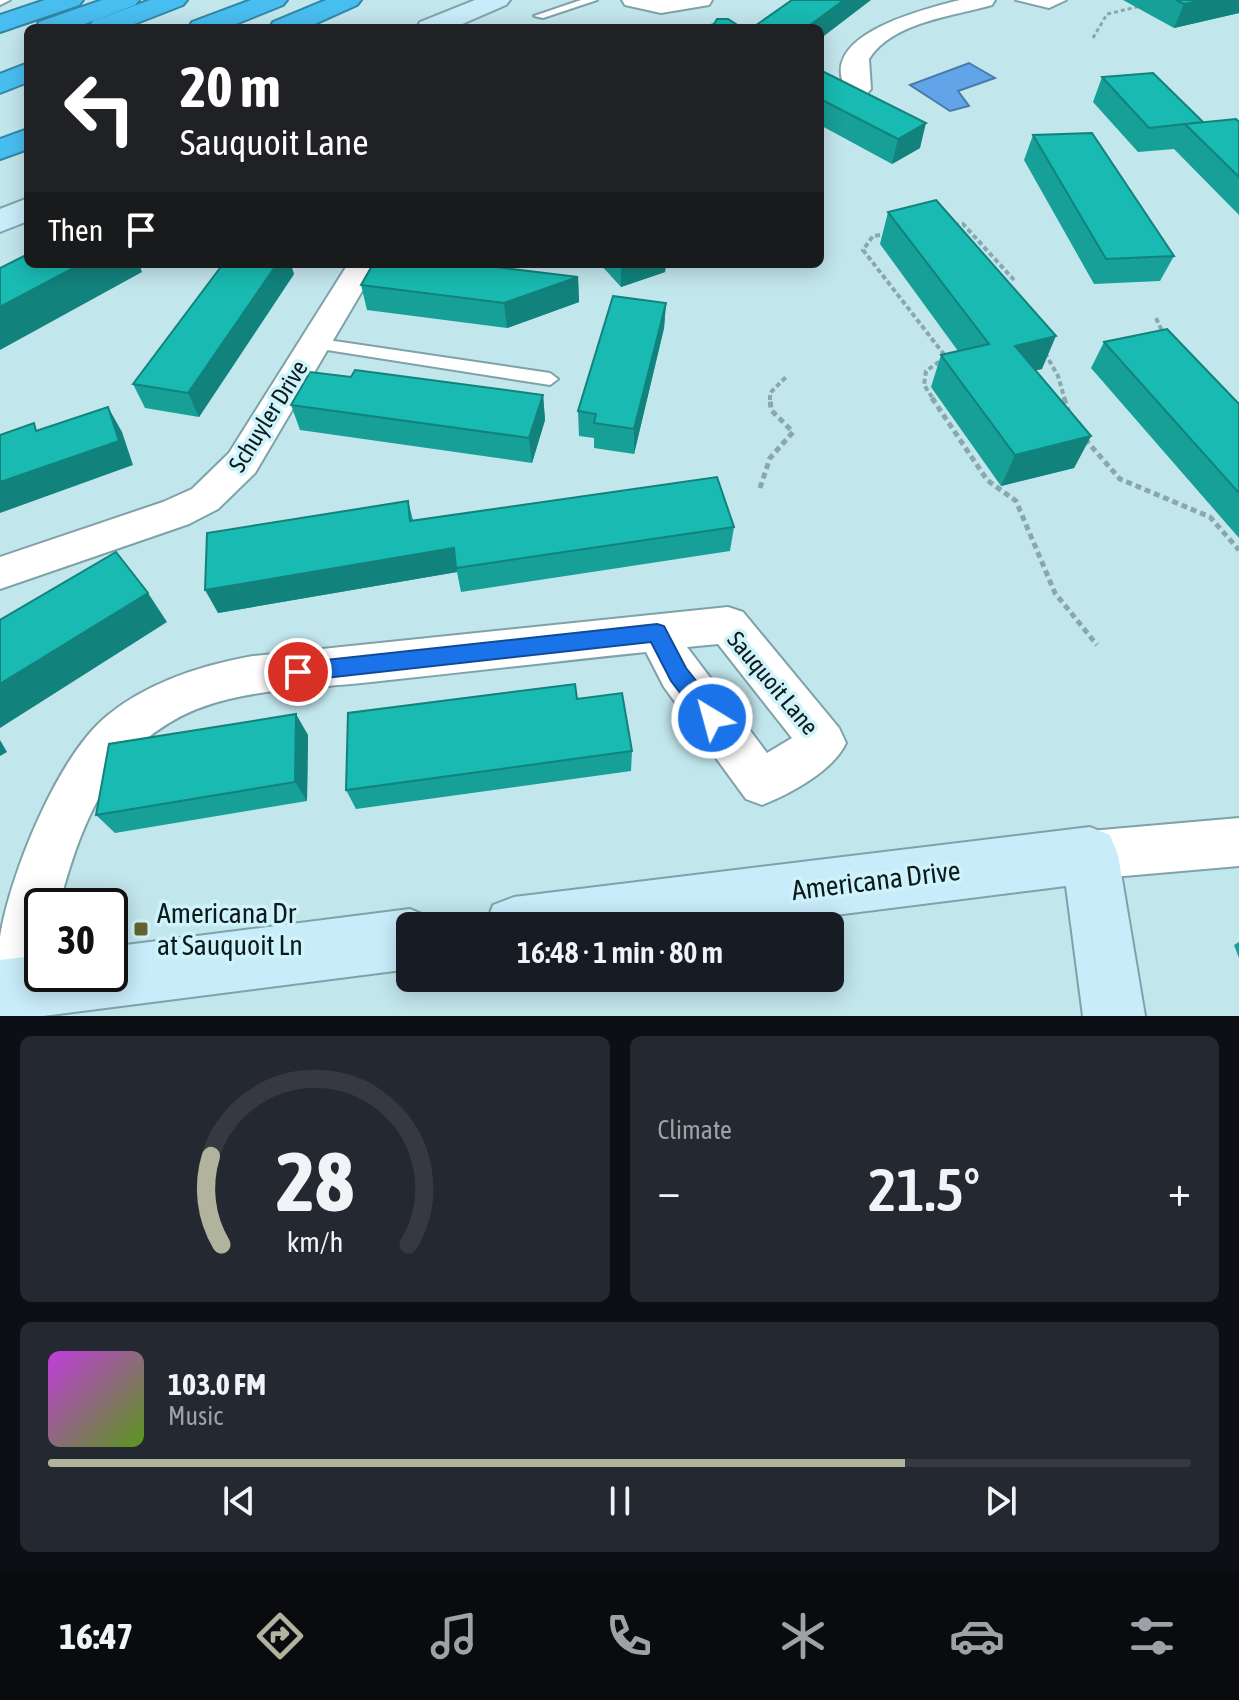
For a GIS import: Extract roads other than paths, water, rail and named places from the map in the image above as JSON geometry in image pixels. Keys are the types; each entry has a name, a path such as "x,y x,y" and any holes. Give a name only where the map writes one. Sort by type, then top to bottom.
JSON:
{"highway":[{"path":"0,24 70,0"},
{"path":"60,24 126,0"},
{"path":"110,24 174,0"},
{"path":"147,24 208,0"},
{"path":"212,24 274,0"},
{"path":"241,24 298,0"},
{"path":"292,24 348,0"},
{"path":"0,46 24,37"},
{"path":"0,66 24,57"},
{"path":"0,84 24,74"},
{"path":"0,107 24,98"},
{"path":"0,127 24,117"},
{"path":"0,150 24,140"}],"street":[{"path":"440,24 497,0"},
{"path":"633,0 661,6 701,0"},
{"path":"858,89 856,61 867,44 878,36 900,25 984,0"},
{"path":"0,222 24,210"},
{"name":"Schuyler Drive","path":"0,573 176,513 205,499 242,463 361,268"},
{"path":"396,941 6,990 63,815 84,775 102,750 127,727 166,701 239,677 657,632"},
{"name":"Americana Drive","path":"628,912 1090,855 1239,842"},
{"path":"1090,855 1114,1016"}],"lane":[{"path":"539,16 592,0"},
{"path":"1021,0 1049,5 1061,0"},
{"path":"314,343 550,379"}],"water":[{"path":"969,63 995,78 958,91 969,106 950,111 910,85"}],"place":[{"name":"Americana Dr at Sauquoit Ln","path":"141,929"}]}
